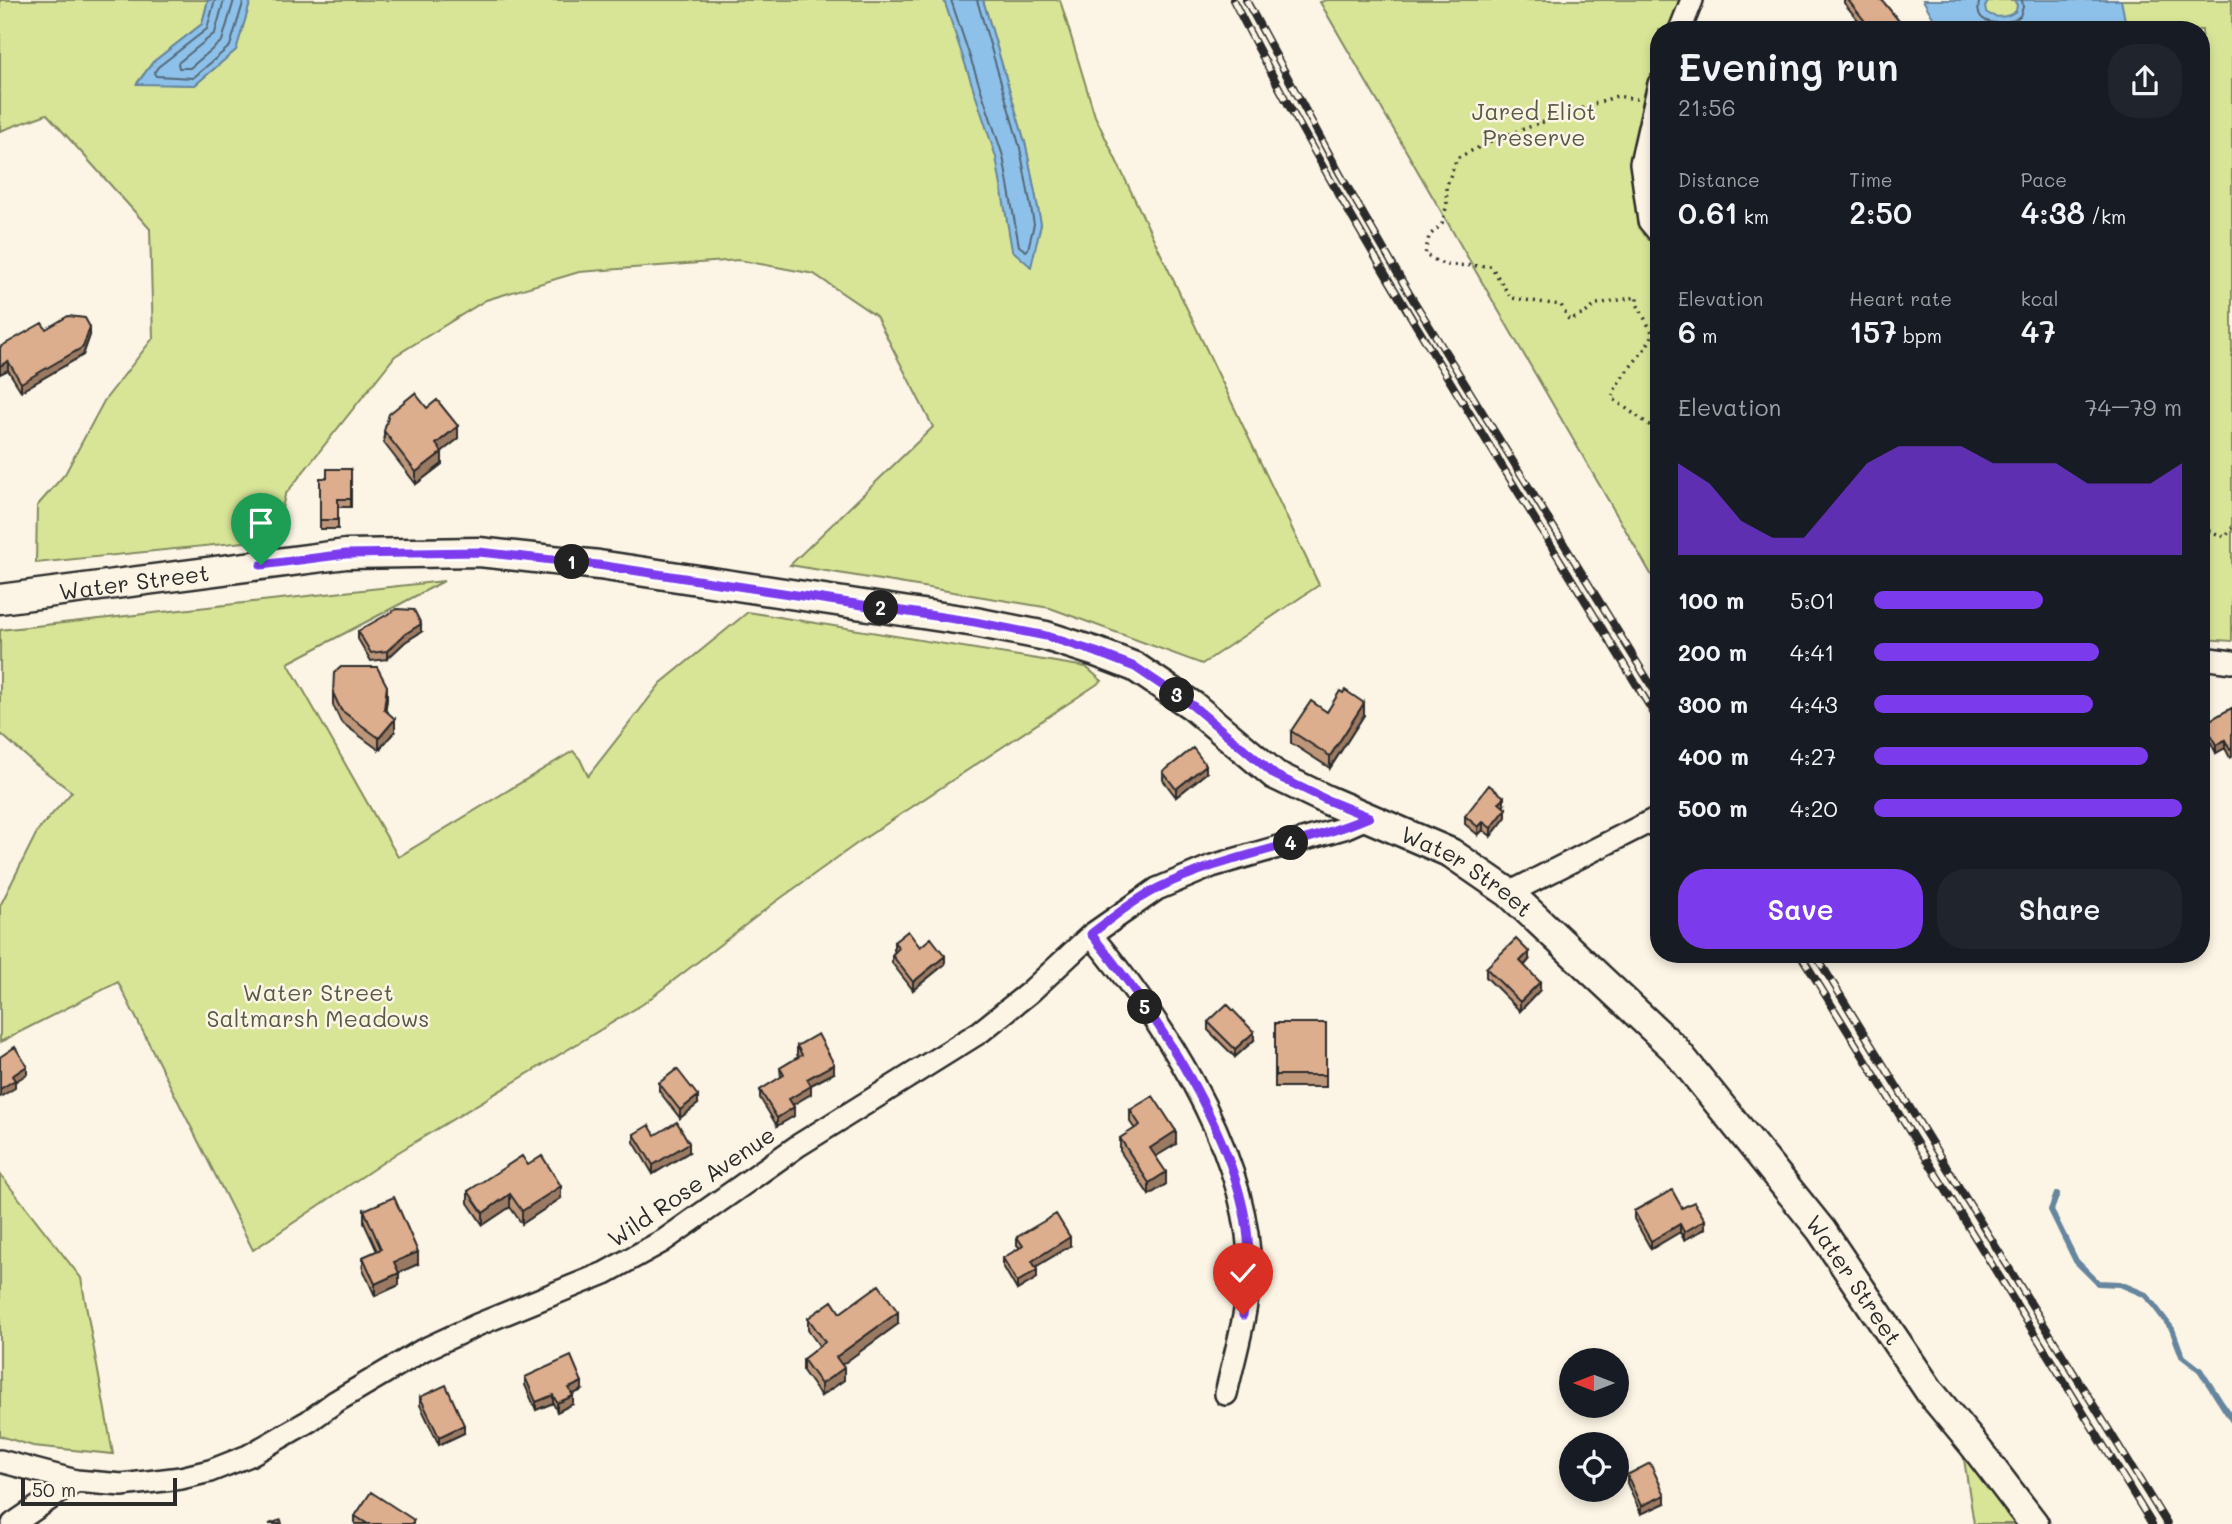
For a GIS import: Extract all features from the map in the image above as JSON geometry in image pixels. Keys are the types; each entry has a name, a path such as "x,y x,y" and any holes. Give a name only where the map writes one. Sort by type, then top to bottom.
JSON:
{"main road":[{"name":"Water Street","path":"0,599 346,554 479,552 598,565 975,622 1046,636 1135,667 1193,706 1275,775 1451,853 1509,893 1674,1048 1821,1230 1930,1392 2034,1524"}],"street":[{"path":"1684,21 1692,0"},
{"path":"1650,126 1642,163 1650,222"},
{"path":"2210,659 2232,662"},
{"name":"Wild Rose Avenue","path":"0,1461 76,1482 103,1485 145,1484 181,1478 230,1463 272,1443 335,1402 446,1338 628,1262 663,1241 799,1145 979,1032 1030,992 1091,934 1139,900 1183,877 1212,866 1344,828 1369,817"},
{"path":"1509,893 1650,822"},
{"path":"1091,934 1135,992 1165,1038 1219,1134 1232,1167 1244,1213 1249,1255 1248,1285 1226,1394"},
{"path":"13,1524 76,1482"}],"path":[{"path":"1650,94 1617,96 1498,138 1457,158 1446,187 1447,204 1442,223 1429,236 1425,255 1444,265 1491,266 1511,298 1561,305 1569,320 1584,314 1597,304 1637,297 1637,304 1650,328"},
{"path":"1650,341 1614,387 1612,398 1650,425"},
{"path":"2210,531 2225,537 2232,527"}],"green space":[{"path":"0,0 208,0 202,24 153,62 137,83 195,85 236,50 251,0 977,0 1040,229 1026,146 983,0 1060,0 1095,116 1319,585 1202,664 1050,608 790,565 933,427 876,316 814,274 739,260 579,272 486,300 395,356 285,495 275,539 36,563 37,506 65,474 104,401 153,338 150,229 47,114 0,131"},
{"name":"Jared Eliot Preserve","path":"1703,0 1695,21 1650,21 1650,572 1320,2"},
{"path":"1937,0 2232,0 2232,641 2210,640 2210,21 1950,21"},
{"name":"Water Street Saltmarsh Meadows","path":"444,581 288,663 398,857 573,751 588,776 661,683 748,612 1086,667 1102,681 859,842 774,903 643,1004 397,1153 253,1250 118,982 0,1042 0,906 38,830 72,792 0,733 0,630"},
{"path":"0,1174 81,1278 113,1454 33,1446 0,1436"},
{"path":"1962,1446 2021,1524 1974,1524"}],"water":[{"path":"208,0 251,0 236,50 195,85 137,84 153,62 202,24"},
{"path":"944,0 983,0 1026,146 1041,224 1031,267 1012,250 996,157"},
{"path":"1923,0 1997,0 1988,1 1986,12 2001,17 2016,11 2014,0 2121,0 2125,21 1935,21"}],"building":[{"path":"1848,0 1882,0 1899,21 1865,21"},
{"path":"68,316 85,318 90,327 83,347 21,383 8,361 0,366 0,347 42,323 46,329"},
{"path":"415,393 427,408 437,400 458,426 436,444 442,452 416,472 384,431 389,414"},
{"path":"327,469 351,469 351,499 338,499 338,520 320,520 320,478 327,478"},
{"path":"397,609 414,610 421,624 405,634 387,651 371,653 358,631"},
{"path":"341,667 377,667 387,686 384,709 395,719 379,738 341,710 333,693 334,673"},
{"path":"1345,690 1364,703 1330,756 1291,731 1311,701 1327,712 1340,691 1343,693"},
{"path":"2232,708 2232,749 2230,750 2225,740 2216,745 2210,733 2210,720"},
{"path":"1193,748 1206,765 1176,789 1163,772"},
{"path":"1489,785 1504,797 1499,803 1506,809 1491,828 1483,822 1478,827 1465,816"},
{"path":"908,931 920,947 931,938 945,956 913,982 892,955 899,948 894,942"},
{"path":"1516,939 1529,952 1520,961 1540,982 1520,1002 1486,968"},
{"path":"1227,1004 1254,1032 1235,1049 1208,1022"},
{"path":"1275,1023 1326,1023 1326,1075 1275,1075"},
{"path":"818,1034 834,1064 807,1079 811,1086 789,1099 794,1107 777,1118 760,1090 784,1075 780,1068 802,1055 797,1046"},
{"path":"15,1047 27,1066 12,1076 15,1080 0,1089 0,1057"},
{"path":"677,1069 698,1096 680,1110 659,1083"},
{"path":"1153,1096 1176,1131 1150,1148 1166,1172 1149,1183 1120,1138 1140,1125 1130,1110"},
{"path":"677,1122 689,1143 653,1165 634,1134 649,1125 655,1135"},
{"path":"522,1156 528,1165 542,1156 561,1186 522,1211 510,1194 483,1213 468,1191"},
{"path":"1672,1190 1682,1208 1694,1202 1705,1220 1684,1232 1680,1224 1651,1241 1634,1211"},
{"path":"394,1197 418,1252 394,1262 399,1273 375,1284 363,1257 381,1249 364,1210"},
{"path":"1056,1214 1070,1237 1032,1261 1037,1270 1017,1282 1003,1258 1023,1246 1017,1237"},
{"path":"879,1285 898,1312 836,1357 844,1368 821,1384 803,1359 825,1342 808,1318 832,1301 840,1313"},
{"path":"571,1356 582,1382 569,1388 573,1396 557,1403 553,1395 536,1402 525,1377"},
{"path":"446,1385 464,1425 439,1437 420,1397"},
{"path":"1650,1463 1665,1495 1641,1506 1629,1474"},
{"path":"371,1492 414,1520 412,1524 368,1524 355,1516"}],"waterway":[{"path":"2057,1194 2051,1210 2076,1261 2098,1283 2120,1284 2146,1295 2172,1329 2182,1356 2200,1370 2232,1420"}],"railway":[{"path":"1233,0 1282,93 1386,275 1650,707"},
{"path":"1246,0 1340,174 1409,293 1650,683"},
{"path":"1806,963 2152,1524"},
{"path":"1821,963 2167,1524"}],"route":[{"path":"261,565 346,554 479,552 598,565 975,622 1046,636 1135,667 1193,706 1275,775 1369,817 1344,828 1183,877 1139,900 1091,934 1135,992 1165,1038 1219,1134 1232,1167 1244,1213 1249,1255 1243,1315"}]}
